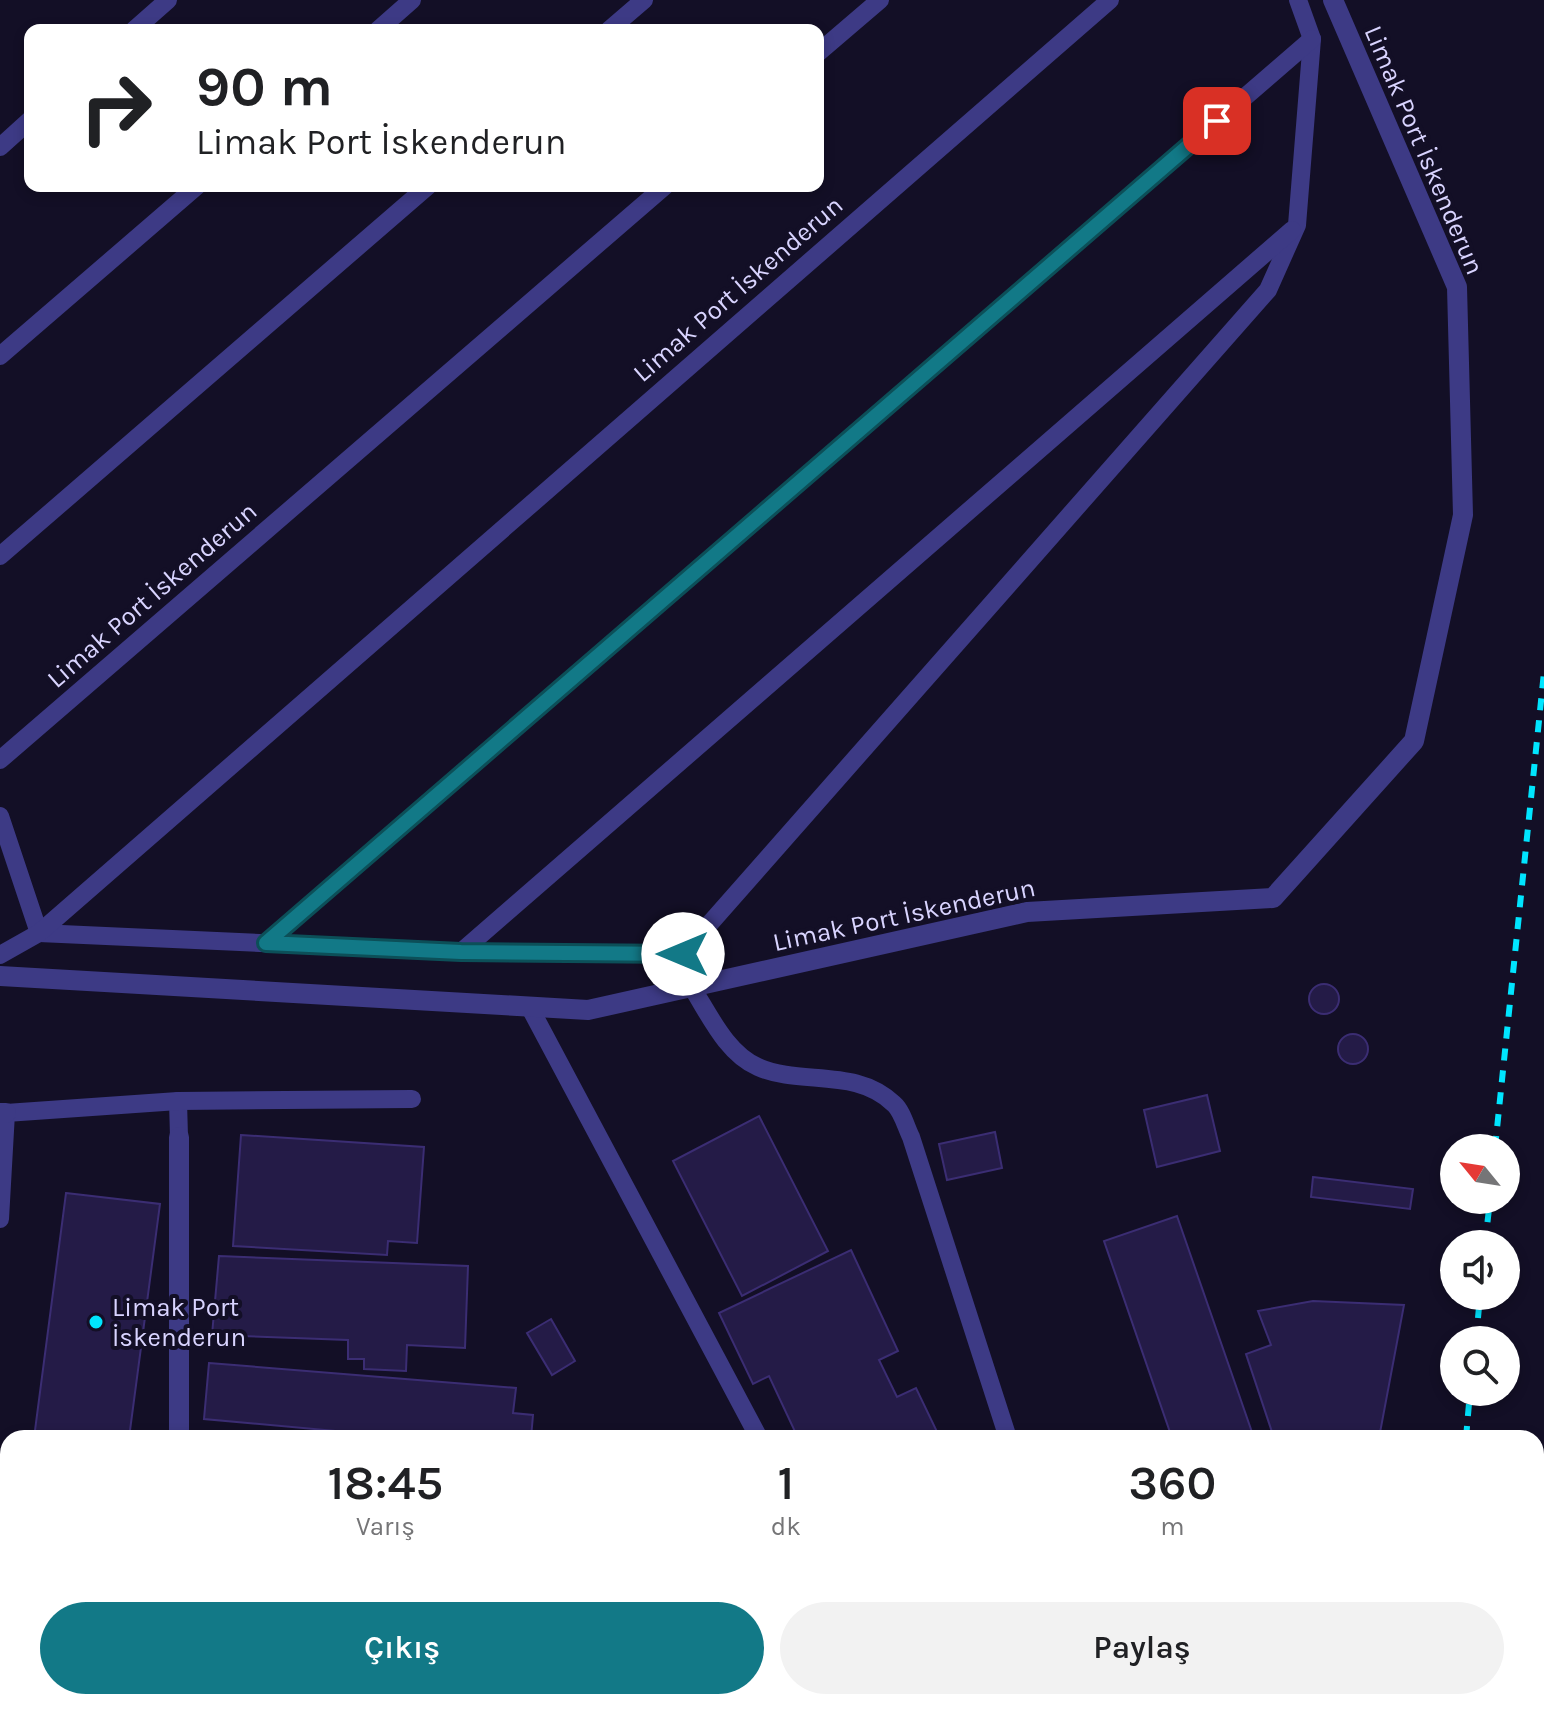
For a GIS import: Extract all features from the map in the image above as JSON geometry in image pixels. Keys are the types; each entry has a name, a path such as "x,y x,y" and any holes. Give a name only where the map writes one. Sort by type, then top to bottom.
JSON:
{"street":[{"name":"Limak Port İskenderun","path":"0,976 588,1010 1027,912 1273,898 1414,741 1463,515 1457,287 1333,0"},
{"path":"179,1137 179,1430"}],"lane":[{"path":"141,24 168,0"},
{"path":"385,24 412,0"},
{"path":"616,24 644,0"},
{"path":"824,48 880,0"},
{"name":"Limak Port İskenderun","path":"0,955 39,933 1110,0"},
{"path":"0,816 39,933 461,952 683,954 1268,290 1297,225 1312,39 1298,0"},
{"path":"266,943 1312,39"},
{"path":"0,147 24,125"},
{"path":"0,356 190,192"},
{"path":"0,556 421,192"},
{"name":"Limak Port İskenderun","path":"0,760 658,192"},
{"path":"461,952 1297,225"},
{"path":"691,986 731,1048 756,1066 783,1074 837,1078 867,1087 895,1104 911,1137 1005,1430"},
{"path":"529,1006 755,1430"},
{"path":"0,1219 3,1113 178,1101 412,1099"},
{"path":"178,1101 179,1137"}],"building":[{"path":"1324,984 1330,985 1338,993 1338,1005 1330,1013 1324,1014 1318,1013 1310,1005 1309,999 1310,993 1318,985"},
{"path":"1353,1034 1359,1035 1367,1043 1367,1055 1359,1063 1353,1064 1347,1063 1339,1055 1338,1049 1339,1043 1347,1035"},
{"path":"1207,1095 1220,1151 1157,1167 1144,1110"},
{"path":"759,1116 828,1251 742,1296 673,1161"},
{"path":"995,1132 1002,1168 947,1180 939,1144"},
{"path":"241,1135 424,1147 417,1243 388,1241 387,1255 233,1246"},
{"path":"1313,1177 1413,1189 1410,1209 1311,1197"},
{"path":"66,1193 160,1204 130,1430 35,1430"},
{"path":"1177,1216 1251,1430 1169,1430 1104,1241"},
{"path":"851,1250 898,1351 879,1360 897,1397 916,1388 936,1430 794,1430 769,1376 753,1384 719,1313"},
{"path":"219,1256 468,1266 465,1348 407,1345 406,1371 364,1369 364,1359 348,1359 348,1340 212,1335"},
{"path":"1313,1301 1404,1305 1381,1430 1271,1430 1246,1354 1271,1345 1258,1311"},
{"path":"551,1319 575,1361 552,1375 527,1333"},
{"path":"209,1363 516,1388 513,1413 533,1415 532,1430 324,1430 204,1419"}],"railway":[{"path":"1496,1134 1544,672"},
{"path":"1487,1230 1488,1214"},
{"path":"1477,1326 1479,1310"},
{"path":"1467,1430 1469,1406"}],"place":[{"name":"Limak Port İskenderun","path":"96,1322"}],"route":[{"path":"683,954 461,952 266,943 1217,121"}]}
